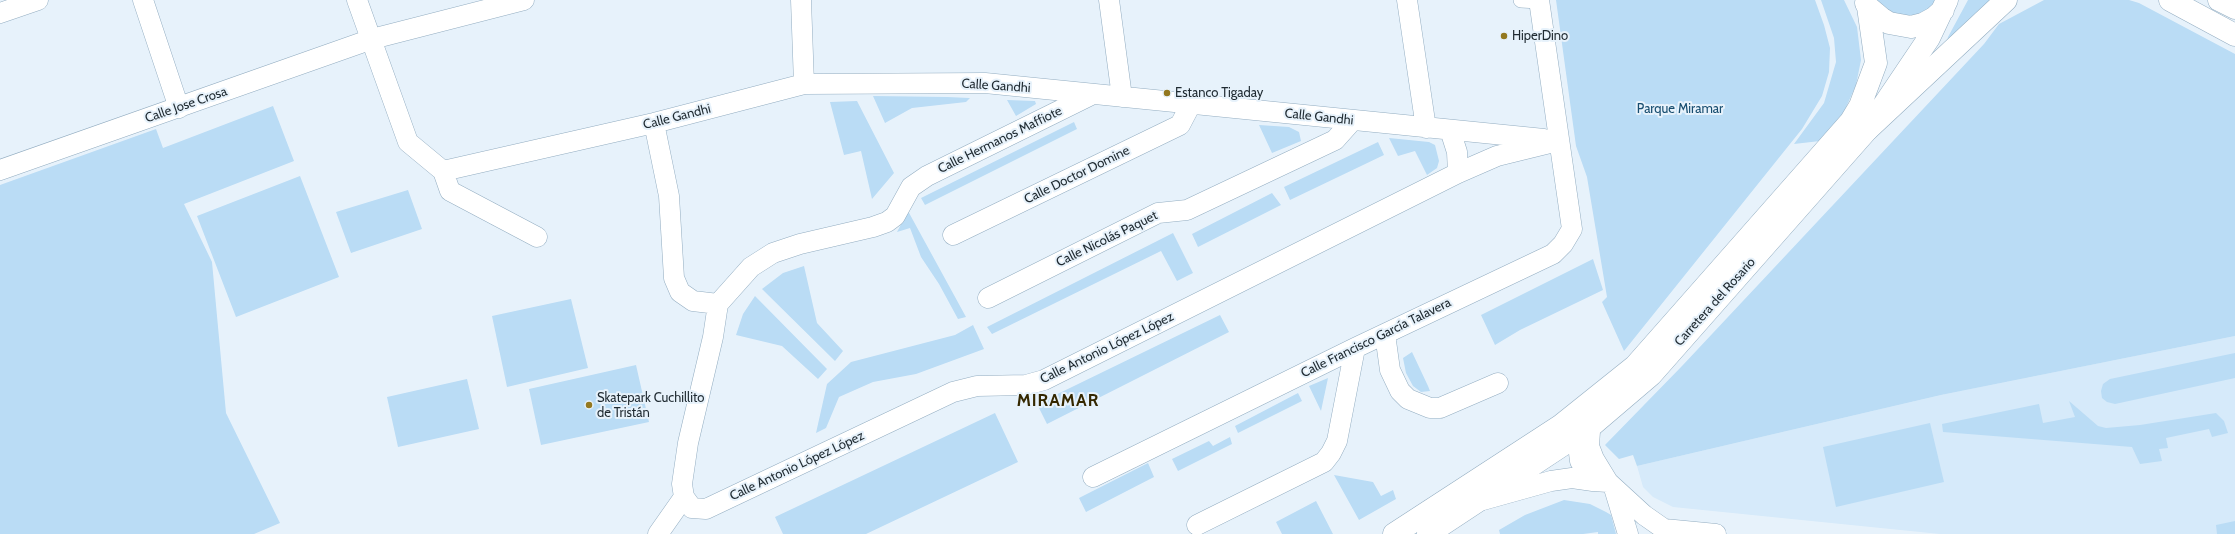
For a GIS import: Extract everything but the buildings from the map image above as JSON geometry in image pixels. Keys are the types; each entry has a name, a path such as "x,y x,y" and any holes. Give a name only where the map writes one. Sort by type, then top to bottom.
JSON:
{"main road":[{"path":"1868,130 2006,0"},
{"path":"2170,0 2235,35"},
{"path":"2219,0 2235,8"},
{"path":"1861,2 1889,23 1911,27 1924,24 1934,18 1945,5"},
{"name":"Carretera del Rosario","path":"1394,534 1560,426 1582,424 1635,366 1850,121 1860,106 1870,83 1876,63 1861,2"},
{"name":"Carretera del Rosario","path":"1428,534 1479,501 1650,375 1868,130 1930,38 1945,5"}],"street":[{"path":"0,13 38,0"},
{"path":"142,0 179,108"},
{"path":"357,0 408,142 443,172 450,191 537,238"},
{"name":"Calle Jose Crosa","path":"0,170 372,40 524,0"},
{"path":"801,0 804,84"},
{"path":"1109,0 1122,97"},
{"path":"1407,0 1426,128"},
{"name":"Calle Francisco García Talavera","path":"1092,477 1355,348 1553,254 1563,244 1572,229 1533,0"},
{"name":"Calle Gandhi","path":"443,172 654,123 804,84 985,84 1558,141"},
{"name":"Calle Hermanos Maffiote","path":"718,304 751,267 774,253 800,244 873,227 887,222 895,216 910,187 926,176 1091,95"},
{"name":"Calle Doctor Domine","path":"953,235 1180,125 1191,104"},
{"name":"Calle Nicolás Paquet","path":"988,298 1158,213 1187,210 1335,140 1352,120"},
{"path":"654,123 669,196 674,278 680,292 692,301 718,304 713,337 688,443 682,484 684,497 658,534"},
{"path":"1450,130 1457,152 1458,172"},
{"path":"1496,134 1497,156"},
{"name":"Calle Antonio López López","path":"684,497 692,508 706,509 953,392 977,386 1026,385 1044,380 1458,172 1497,156 1558,141"},
{"path":"1385,334 1390,370 1400,391 1408,399 1430,408 1440,408 1498,382"},
{"path":"1198,525 1324,462 1332,453 1337,441 1355,348"},
{"path":"1582,424 1580,461 1605,484 1644,515 1659,531 1716,534"},
{"path":"1479,501 1551,481 1572,478 1605,484"},
{"path":"1605,484 1628,534"}],"shaded area":[{"path":"2235,336 2235,534 1940,534 1673,507 1653,497 1643,487 1637,466 1941,395"}],"green space":[{"name":"Parque Miramar","path":"1556,0 1815,0 1830,48 1829,72 1822,96 1802,129 1624,351 1602,302 1607,297 1587,177 1576,146"},
{"path":"1821,0 1844,0 1857,27 1861,60 1856,85 1843,114 1820,141 1794,144 1824,103 1836,62 1834,38"},
{"path":"1872,0 1937,0 1935,6 1905,21"},
{"path":"1968,0 1999,0 1946,46 1948,37"},
{"path":"2044,0 2129,0 2139,3 2235,54 2235,336 1941,395 1637,466 1633,455 1619,459 1605,445 1682,366 1984,44 1999,24"},
{"path":"873,96 970,98 966,102 912,108 885,123"},
{"path":"1007,100 1035,101 1036,104 1016,116"},
{"path":"857,101 894,173 872,199 861,151 844,155 830,102"},
{"path":"273,106 294,161 184,204 212,262 226,413 280,523 254,534 0,534 0,185 156,129 163,148"},
{"path":"1074,122 1077,129 925,205 921,198"},
{"path":"1259,125 1289,127 1299,132 1301,141 1272,153"},
{"path":"1389,138 1429,142 1435,145 1439,161 1437,168 1427,175 1415,151 1398,156"},
{"path":"1378,142 1384,155 1290,200 1284,187"},
{"path":"300,176 339,277 236,317 197,216"},
{"path":"408,190 422,229 351,253 336,212"},
{"path":"1272,193 1281,205 1198,247 1192,234"},
{"path":"908,211 966,317 958,319 939,284 921,257 910,228 897,232"},
{"path":"1173,233 1193,273 1177,281 1161,251 992,334 987,327"},
{"path":"1593,259 1603,290 1520,330 1495,345 1481,315"},
{"path":"804,266 817,323 843,351 835,361 762,289 783,273"},
{"path":"755,296 827,369 818,379 782,346 736,335 743,314"},
{"path":"571,299 588,368 507,387 492,316"},
{"path":"1220,315 1229,332 1047,424 1037,404"},
{"path":"973,325 984,349 916,374 873,382 839,397 826,428 816,433 827,384 851,362 955,335"},
{"path":"1412,352 1430,391 1421,392 1413,386 1406,373 1403,358"},
{"path":"2235,353 2235,378 2115,404 2107,402 2102,398 2101,391 2103,384 2110,379"},
{"name":"Skatepark Cuchillito de Tristán","path":"636,365 649,422 541,445 529,389"},
{"path":"1328,378 1321,411 1309,386"},
{"path":"467,379 479,429 398,447 387,397"},
{"path":"1298,393 1302,401 1238,433 1235,426"},
{"path":"2069,401 2098,426 2106,428 2140,425 2216,413 2224,421 2228,433 2212,437 2209,429 2166,438 2168,448 2159,449 2162,461 2140,464 2132,447 1943,432 1942,424 2039,404 2043,423 2075,417"},
{"path":"995,413 1018,462 866,534 783,534 775,517"},
{"path":"1930,423 1944,482 1836,507 1823,447"},
{"path":"1230,437 1232,444 1178,471 1172,459 1209,441 1213,446"},
{"path":"1148,463 1154,477 1086,512 1079,498"},
{"path":"1334,475 1373,482 1381,496 1393,490 1396,499 1359,520"},
{"path":"1564,500 1590,504 1611,515 1616,534 1598,534 1598,532 1583,534 1500,534 1499,530 1525,515"},
{"path":"1316,501 1333,534 1282,534 1276,522"},
{"path":"2235,521 2235,534 2217,534 2216,525"}],"place":[{"name":"HiperDino","path":"1504,36"},
{"name":"Estanco Tigaday","path":"1167,93"},
{"name":"Skatepark Cuchillito de Tristán","path":"589,405"}],"district":[{"name":"MIRAMAR","path":"1058,401"}]}
